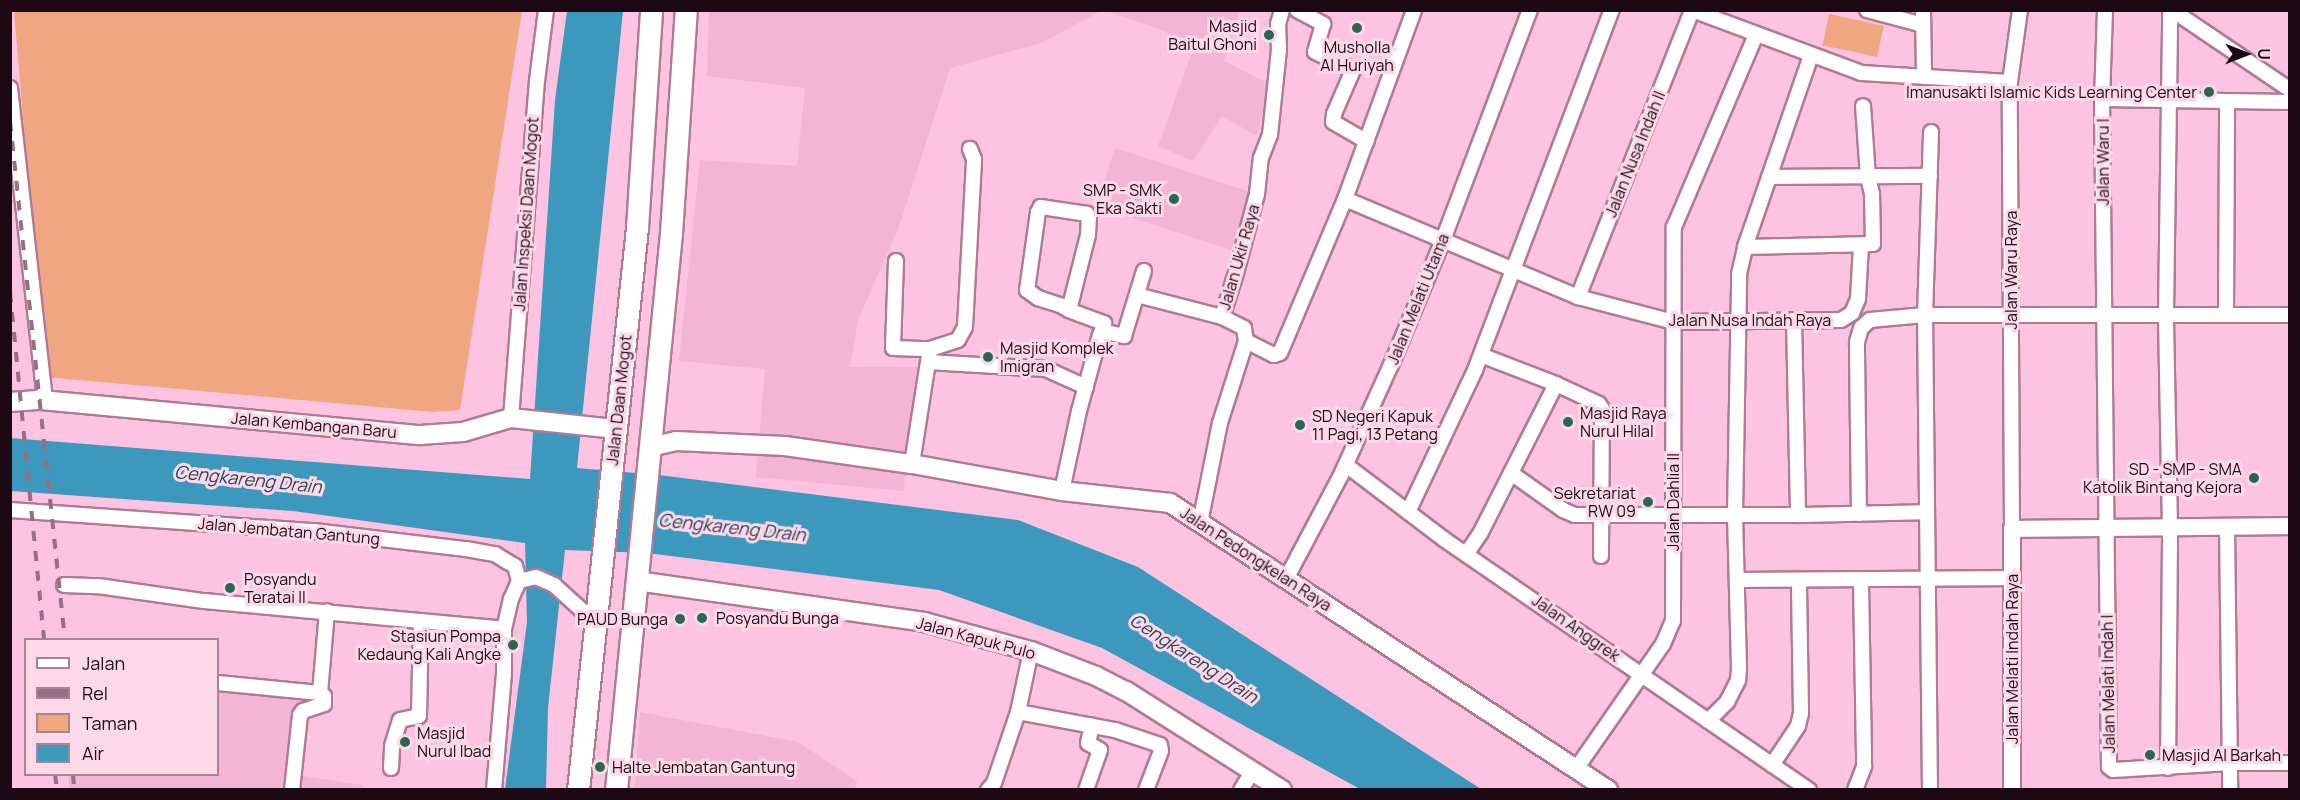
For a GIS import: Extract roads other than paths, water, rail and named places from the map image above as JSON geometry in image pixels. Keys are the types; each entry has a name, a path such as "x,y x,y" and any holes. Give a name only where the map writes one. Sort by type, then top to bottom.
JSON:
{"highway":[{"name":"Jalan Daan Mogot","path":"578,789 637,228 651,10"},
{"name":"Jalan Daan Mogot","path":"616,789 671,233 686,10"}],"main road":[{"name":"Jalan Kembangan Baru","path":"10,402 45,400 420,435 463,432 518,418 591,427 615,438"},
{"name":"Jalan Pedongkelan Raya","path":"650,442 785,446 912,464 1062,491 1162,501 1177,506 1608,789"},
{"name":"Jalan Kapuk Pulo","path":"637,581 924,622 1031,651 1096,676 1126,691 1282,789"}],"street":[{"name":"Jalan Inspeksi Daan Mogot","path":"518,418 537,81 546,10"},
{"name":"Jalan Ukir Raya","path":"1246,341 1244,327 1222,317 1257,194 1261,158 1270,135 1279,50 1278,24 1282,10"},
{"path":"1297,10 1322,23 1315,52 1353,70 1334,114 1334,122 1367,142"},
{"path":"1200,523 1220,423 1246,341 1274,355 1280,353 1345,199 1414,10"},
{"name":"Jalan Melati Utama","path":"1286,579 1346,465 1391,365 1443,240 1530,10"},
{"path":"1408,512 1481,355 1612,10"},
{"path":"1692,10 1862,73 2010,82"},
{"name":"Jalan Nusa Indah II","path":"1578,297 1692,10"},
{"path":"1867,10 1923,25"},
{"path":"1923,10 1924,77"},
{"name":"Jalan Waru Raya","path":"2012,529 2010,82 2020,10"},
{"name":"Jalan Waru I","path":"2105,10 2102,99 2107,528"},
{"path":"2171,10 2289,90"},
{"path":"2168,768 2170,528 2166,314 2171,10"},
{"name":"Jalan Dahlia II","path":"1576,769 1663,644 1673,621 1674,227 1756,35"},
{"path":"1708,721 1727,702 1738,680 1735,515 1739,274 1745,247 1811,55"},
{"path":"10,88 45,400"},
{"path":"2102,99 2289,102"},
{"path":"2226,314 2227,101"},
{"name":"Jalan Nusa Indah Raya","path":"1345,199 1578,297 1674,322 1840,320 1852,313 1858,299 1861,246 1873,244 1872,195 1868,177 1863,106"},
{"path":"1930,789 1925,315 1931,132"},
{"path":"929,356 958,340 964,327 974,159 970,149"},
{"path":"1769,177 1930,176"},
{"path":"1062,491 1086,387 1104,323 1069,310 1032,295 1027,290 1038,212 1041,207 1087,214 1089,217 1088,235 1069,310"},
{"path":"1745,247 1861,246"},
{"path":"896,261 893,348 929,356 1046,369 1086,387"},
{"path":"1102,331 1124,336 1144,271"},
{"path":"1137,295 1222,317"},
{"path":"1859,514 1857,342 1862,328 1870,320 1925,315 2289,315"},
{"path":"1794,320 1798,515"},
{"path":"1481,355 1556,384 1599,404 1602,409 1601,556"},
{"path":"912,464 929,356"},
{"path":"1467,554 1480,534 1556,384"},
{"name":"Jalan Anggrek","path":"1346,465 1467,554 1809,789"},
{"path":"1511,473 1563,510 1575,514 1798,515 1927,512"},
{"name":"Jalan Jembatan Gantung","path":"10,510 314,531 466,549 495,555 508,562 515,566 522,580"},
{"path":"2012,529 2289,526 2289,535"},
{"path":"2227,527 2230,789"},
{"name":"Jalan Melati Indah I","path":"2107,528 2109,767 2113,770 2230,763 2289,763"},
{"name":"Jalan Melati Indah Raya","path":"2012,529 2012,789"},
{"path":"494,789 504,673 504,629 511,599 522,580 536,577 546,580 595,622"},
{"path":"1737,580 2012,578"},
{"path":"1855,789 1864,766 1861,580"},
{"path":"1772,765 1798,726 1802,713 1799,581"},
{"path":"63,585 98,586 204,601 504,629"},
{"path":"320,693 327,611"},
{"path":"391,768 392,746 400,720 418,716 421,621"},
{"path":"988,789 994,783 1018,712 1031,651"},
{"path":"219,683 320,693 325,697 322,706 303,711 300,715 292,789"},
{"path":"1018,712 1092,725 1160,745 1161,751 1146,789"},
{"path":"1086,789 1100,750 1088,742 1092,725"},
{"path":"1241,789 1254,770"}],"water":[{"name":"Cengkareng Drain","path":"567,11 623,11 577,468 659,475 1018,520 1138,567 1481,789 1360,789 1102,648 939,590 647,553 565,550 548,708 546,789 505,789 527,622 525,543 293,511 11,491 10,438 530,479 555,100"}],"railway":[{"path":"10,121 65,638"},
{"path":"10,292 44,638"},
{"path":"55,776 57,790"},
{"path":"73,776 74,790"}],"place":[{"name":"Musholla Al Huriyah","path":"1357,28"},
{"name":"Masjid Baitul Ghoni","path":"1269,35"},
{"name":"Imanusakti Islamic Kids Learning Center","path":"2209,92"},
{"name":"SMP - SMK Eka Sakti","path":"1174,199"},
{"name":"Masjid Komplek Imigran","path":"988,357"},
{"name":"Masjid Raya Nurul Hilal","path":"1568,422"},
{"name":"SD Negeri Kapuk 11 Pagi, 13 Petang","path":"1300,425"},
{"name":"SD - SMP - SMA Katolik Bintang Kejora","path":"2254,478"},
{"name":"Sekretariat RW 09","path":"1648,502"},
{"name":"Posyandu Teratai II","path":"230,588"},
{"name":"Posyandu Bunga","path":"702,618"},
{"name":"PAUD Bunga","path":"680,619"},
{"name":"Stasiun Pompa Kedaung Kali Angke","path":"513,645"},
{"name":"Masjid Nurul Ibad","path":"405,742"},
{"name":"Masjid Al Barkah","path":"2150,755"},
{"name":"Halte Jembatan Gantung","path":"600,767"}]}
